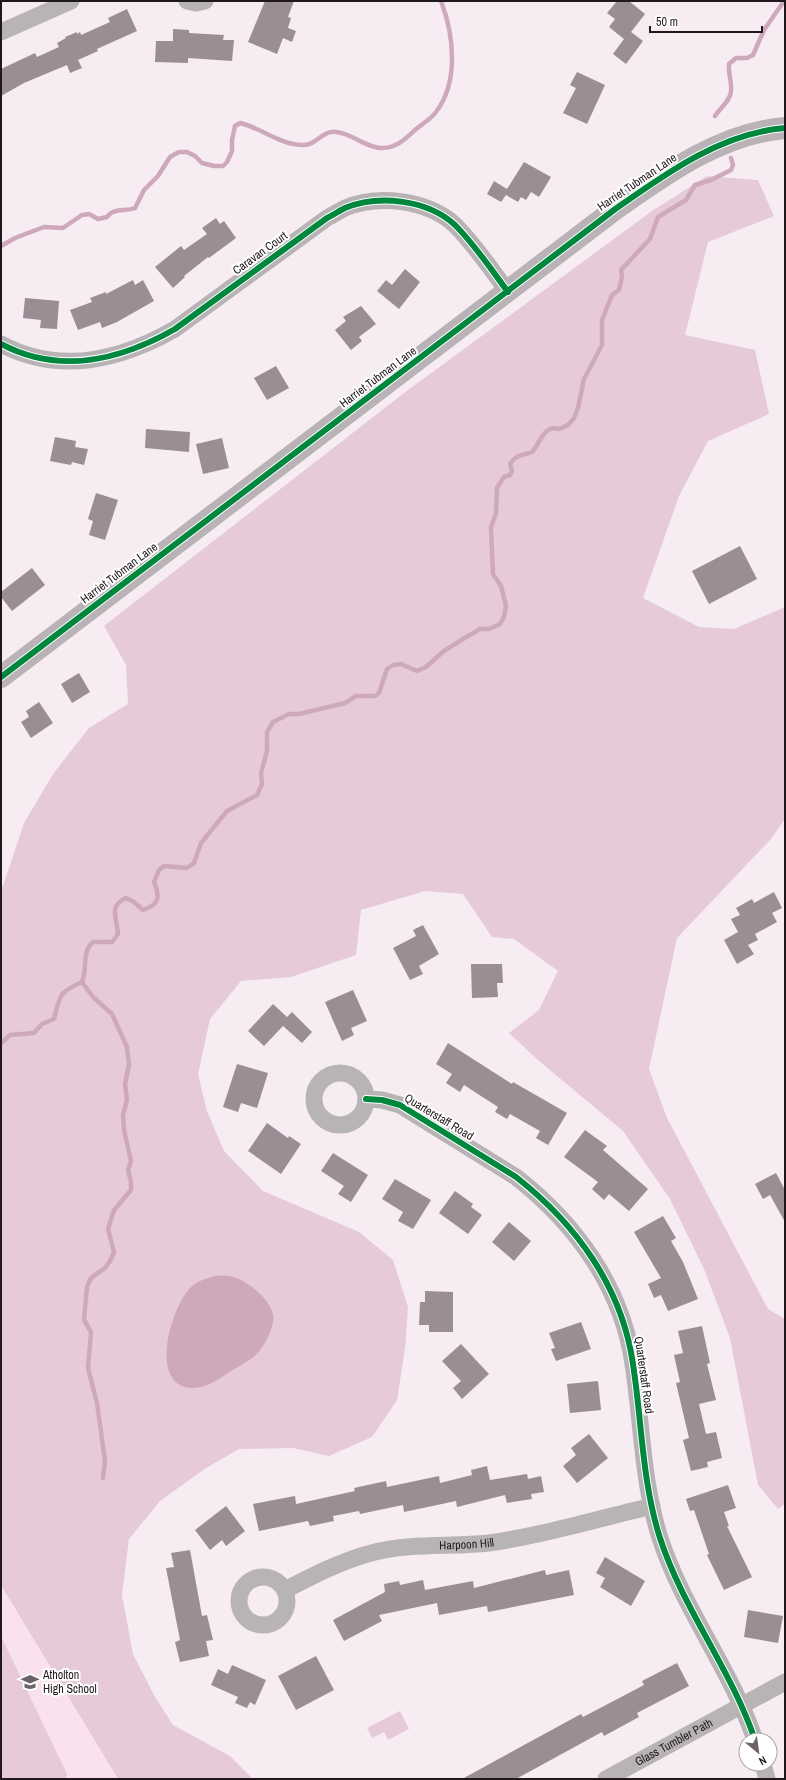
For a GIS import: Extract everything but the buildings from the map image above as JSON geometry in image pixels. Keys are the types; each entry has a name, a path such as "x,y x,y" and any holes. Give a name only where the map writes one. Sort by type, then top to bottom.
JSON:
{"street":[{"path":"1,32 71,1"},
{"path":"187,1 196,3 205,1"},
{"name":"Harriet Tubman Lane","path":"1,677 614,210 657,180 689,161 719,146 744,137 785,128"},
{"name":"Caravan Court","path":"1,344 27,355 61,361 84,361 126,353 175,330 327,218 346,208 365,203 405,202 441,215 454,224 467,238 508,292"},
{"name":"Quarterstaff Road","path":"366,1099 382,1100 400,1105 516,1177 554,1210 590,1254 609,1286 627,1333 633,1363 645,1467 652,1506 660,1538 683,1592 741,1706 752,1732"},
{"name":"Harpoon Hill","path":"286,1590 349,1560 376,1552 488,1543 514,1539 652,1506"},
{"name":"Glass Tumbler Path","path":"606,1779 785,1682"}],"shaded area":[{"path":"707,176 758,180 774,216 708,242 685,335 755,350 769,414 708,441 679,496 643,598 699,627 734,629 785,607 785,819 771,839 677,938 649,1069 667,1118 768,1309 785,1319 785,1504 778,1509 758,1485 730,1338 704,1269 670,1199 623,1131 539,1061 509,1033 539,1010 558,971 514,939 492,937 463,894 425,891 361,910 356,955 291,977 241,981 210,1019 198,1074 207,1111 224,1151 263,1191 359,1232 393,1260 408,1307 405,1348 397,1400 372,1437 329,1456 293,1448 239,1449 206,1468 160,1501 129,1539 122,1595 133,1654 155,1697 173,1725 230,1756 253,1779 118,1779 1,1585 1,888 3,886 24,823 53,774 89,728 128,704 126,665 104,626 404,393 652,211"},
{"path":"214,1276 227,1276 235,1278 249,1285 262,1295 271,1308 274,1318 270,1333 265,1343 254,1356 247,1362 213,1382 198,1388 193,1388 179,1384 170,1375 167,1361 167,1345 170,1328 183,1298 190,1288 201,1280"},
{"name":"Atholton High School","path":"1,1585 118,1779 1,1779"},
{"path":"1,1636 67,1774 66,1779 1,1779"},
{"path":"400,1711 409,1729 388,1740 384,1732 372,1738 367,1728"}],"waterway":[{"path":"1,246 15,238 44,227 63,228 82,215 89,214 98,219 107,217 116,211 135,208 144,190 158,176 170,157 179,152 187,152 195,156 202,163 214,166 223,166 227,162 232,151 232,140 235,126 240,123 295,144 308,145 327,133 336,132 348,135 370,146 387,148 396,145 434,115 443,100 448,87 451,73 451,43 449,28 441,1"},
{"path":"715,116 731,94 729,64 736,58 747,58 753,55 764,30 784,1"},
{"path":"1,1043 10,1035 34,1033 42,1024 54,1019 59,999 62,995 69,989 82,982 89,946 93,942 112,942 118,934 115,909 120,901 126,898 134,902 143,910 153,905 158,896 154,882 159,870 164,866 187,868 194,863 201,843 227,811 257,795 262,784 261,773 267,751 267,732 273,722 289,714 299,714 345,703 356,696 375,696 379,693 387,669 393,665 401,664 417,671 426,667 444,651 480,629 489,629 500,624 504,617 506,606 501,586 493,574 491,527 496,513 497,488 504,477 510,475 512,471 510,464 515,458 532,452 546,431 554,428 559,429 568,425 574,418 578,408 584,379 602,345 602,320 612,295 619,290 622,277 621,270 650,239 658,217 686,200 695,185 711,180 731,170 733,165 731,158"},
{"path":"82,982 93,997 112,1014 127,1047 129,1065 125,1084 127,1100 123,1115 124,1130 131,1161 128,1170 131,1190 114,1210 108,1229 114,1252 105,1268 91,1278 87,1287 84,1320 91,1332 88,1368 97,1403 105,1461 103,1478"}],"cycle path":[{"path":"1,677 633,196 695,157 716,147 761,131 785,128"},
{"path":"1,344 23,354 45,359 67,361 90,360 112,356 133,349 175,329 327,218 345,208 373,201 403,202 417,205 444,217 455,225 483,257 508,292"},
{"path":"366,1099 382,1100 400,1105 516,1177 538,1195 558,1215 593,1259 607,1283 619,1309 627,1336 633,1364 649,1495 660,1538 681,1590 733,1688 752,1732"}],"place":[{"name":"Atholton High School","path":"30,1682"}]}
